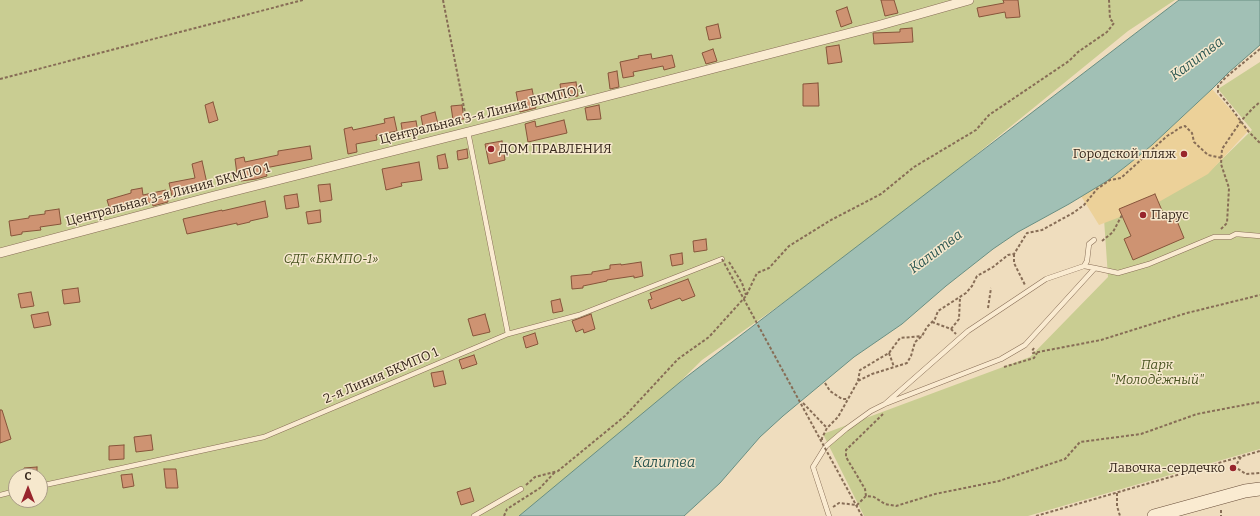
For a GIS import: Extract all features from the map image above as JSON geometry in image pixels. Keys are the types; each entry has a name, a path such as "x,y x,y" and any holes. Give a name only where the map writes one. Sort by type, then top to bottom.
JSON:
{"street":[{"name":"Центральная 3-я Линия БКМПО 1","path":"0,253 214,196 877,26 969,0"},
{"path":"1154,516 1244,491 1260,489"}],"lane":[{"path":"468,132 508,334"},
{"path":"885,404 968,331 1046,278 1084,266 1118,273 1149,264 1214,237 1230,237 1236,234 1260,236"},
{"path":"1084,266 1087,261 1089,244 1094,240"},
{"name":"2-я Линия БКМПО 1","path":"48,484 264,438 508,334 579,315 722,259"},
{"path":"829,516 813,467 826,446 870,411 1001,359 1025,345 1095,268"},
{"path":"474,516 521,489"}],"path":[{"path":"0,79 302,0"},
{"path":"443,0 468,132"},
{"path":"504,516 508,510 540,488 554,472 558,471 626,416 678,360 709,337 746,296 757,273 769,268 789,246 831,220 881,194 914,167 976,130 989,115 1070,61 1078,52 1107,32 1114,23 1110,19 1108,0"},
{"path":"1260,49 1226,77 1218,86 1218,92 1248,131 1260,143"},
{"path":"1214,237 1227,223 1229,188 1221,164 1222,149 1241,121 1260,102"},
{"path":"1028,290 1014,263 1014,254 1027,233 1042,230 1073,213 1084,205 1097,189 1110,180 1121,178 1132,166 1179,128 1185,126 1192,133 1194,142 1208,155 1222,158"},
{"path":"1099,243 1113,232 1122,215"},
{"path":"858,380 907,363 911,356 915,342 922,336 927,327 935,320 938,311 960,298 972,286 977,276 993,267 1008,255 1014,254"},
{"path":"722,259 727,260 734,268 742,283 746,296"},
{"path":"722,259 862,516"},
{"path":"986,319 991,288"},
{"path":"1035,346 1032,351 1033,354 1100,340 1187,313 1260,295"},
{"path":"951,329 959,320 960,298"},
{"path":"932,322 951,329 960,338"},
{"path":"823,451 822,438 827,428 838,417 858,380 860,370 889,353 900,338 922,336"},
{"path":"889,353 894,367"},
{"path":"1000,368 1034,358 1037,353"},
{"path":"825,383 830,391 842,399 847,399"},
{"path":"866,496 874,497 885,504 896,506 935,494 999,481 1058,461 1065,458 1080,442 1141,434 1197,414 1260,402"},
{"path":"803,403 827,428"},
{"path":"826,510 839,503 858,505 866,496 865,489 846,457 846,450 888,410"},
{"path":"1036,516 1260,451"},
{"path":"1240,457 1236,467 1246,474 1260,473"},
{"path":"521,489 535,477 558,471"},
{"path":"1117,493 1117,506 1120,516"}],"green space":[{"name":"СДТ «БКМПО-1»","path":"0,0 1175,0 1128,31 865,245 702,360 630,431 530,516 0,516"},
{"name":"Парк \"Молодёжный\"","path":"1260,62 1260,449 1028,516 864,516 823,434 1030,357 1108,277 1104,219 1214,167 1252,130 1218,89"}],"sand":[{"name":"Городской пляж","path":"1212,89 1249,130 1208,174 1157,203 1099,225 1081,196 1107,181 1130,163 1152,145"}],"water":[{"name":"Калитва","path":"1179,0 1260,0 1260,45 1152,145 1107,181 1018,232 993,249 946,286 902,324 854,357 760,437 720,483 684,516 519,516 685,378"}],"building":[{"path":"881,0 894,0 898,13 885,16"},
{"path":"1003,0 1018,0 1020,17 1006,18 1005,12 979,17 977,8 1004,3"},
{"path":"847,7 852,23 841,27 836,11"},
{"path":"718,24 721,38 709,40 706,27"},
{"path":"912,28 913,42 874,44 873,33 900,32 900,29"},
{"path":"839,45 842,62 828,64 826,47"},
{"path":"713,49 717,61 706,64 702,53"},
{"path":"651,54 652,59 672,55 675,67 664,70 663,66 633,72 634,76 623,78 620,62 639,58 638,56"},
{"path":"617,71 619,87 610,89 608,73"},
{"path":"576,82 578,96 562,99 560,84"},
{"path":"818,83 819,106 803,106 803,84"},
{"path":"532,89 536,108 520,112 516,92"},
{"path":"213,102 218,120 209,123 205,105"},
{"path":"462,105 464,119 453,120 451,106"},
{"path":"599,105 601,119 587,120 585,108"},
{"path":"435,112 438,124 423,127 421,116"},
{"path":"394,117 397,131 376,135 377,140 356,144 357,152 348,154 344,129 352,127 353,130 385,123 384,119"},
{"path":"564,120 567,133 528,142 525,124 535,121 536,127"},
{"path":"416,121 418,132 403,135 401,123"},
{"path":"502,141 505,160 489,164 485,144"},
{"path":"310,146 312,159 265,168 267,176 256,179 241,181 240,173 237,174 235,159 244,157 245,162 278,155 278,151"},
{"path":"467,149 468,158 458,160 457,151"},
{"path":"445,154 448,168 439,169 437,156"},
{"path":"202,161 208,188 172,196 169,183 195,178 192,164"},
{"path":"419,162 422,180 401,183 402,186 386,190 382,169"},
{"path":"330,184 332,200 320,202 318,185"},
{"path":"142,188 143,195 166,190 168,202 153,206 152,202 120,208 121,210 111,213 107,200 131,193 131,190"},
{"path":"297,194 299,207 286,209 284,196"},
{"path":"1155,194 1166,220 1175,216 1184,238 1133,260 1124,239 1131,236 1119,209"},
{"path":"265,201 268,217 237,225 237,223 187,234 183,219"},
{"path":"59,209 61,224 40,227 41,230 22,232 22,234 11,236 9,221 29,218 29,216 45,214 45,211"},
{"path":"320,210 321,222 308,224 306,212"},
{"path":"706,239 707,250 694,252 693,241"},
{"path":"682,253 683,264 672,266 670,255"},
{"path":"641,262 643,276 607,280 583,286 583,288 572,289 571,276 592,274 592,272 610,269 610,265"},
{"path":"688,279 695,296 682,301 680,298 651,309 648,300 652,299 650,293"},
{"path":"78,288 80,302 64,304 62,290"},
{"path":"31,292 34,306 21,308 18,294"},
{"path":"560,299 563,311 553,313 551,301"},
{"path":"48,312 51,325 34,328 31,315"},
{"path":"485,314 490,332 473,336 468,319"},
{"path":"591,314 595,329 584,333 583,329 576,332 572,321"},
{"path":"535,333 538,344 526,348 523,337"},
{"path":"474,355 477,364 462,369 459,360"},
{"path":"443,371 446,384 434,387 431,373"},
{"path":"0,410 2,410 11,439 0,443"},
{"path":"151,435 153,450 136,452 134,437"},
{"path":"124,445 124,459 109,460 109,446"},
{"path":"164,469 176,469 178,488 166,488"},
{"path":"132,474 134,486 123,488 121,475"},
{"path":"470,488 474,501 461,505 457,492"}],"place":[{"name":"ДОМ ПРАВЛЕНИЯ","path":"491,149"},
{"name":"Городской пляж","path":"1184,154"},
{"name":"Парус","path":"1143,215"},
{"name":"Лавочка-сердечко","path":"1233,468"}]}
